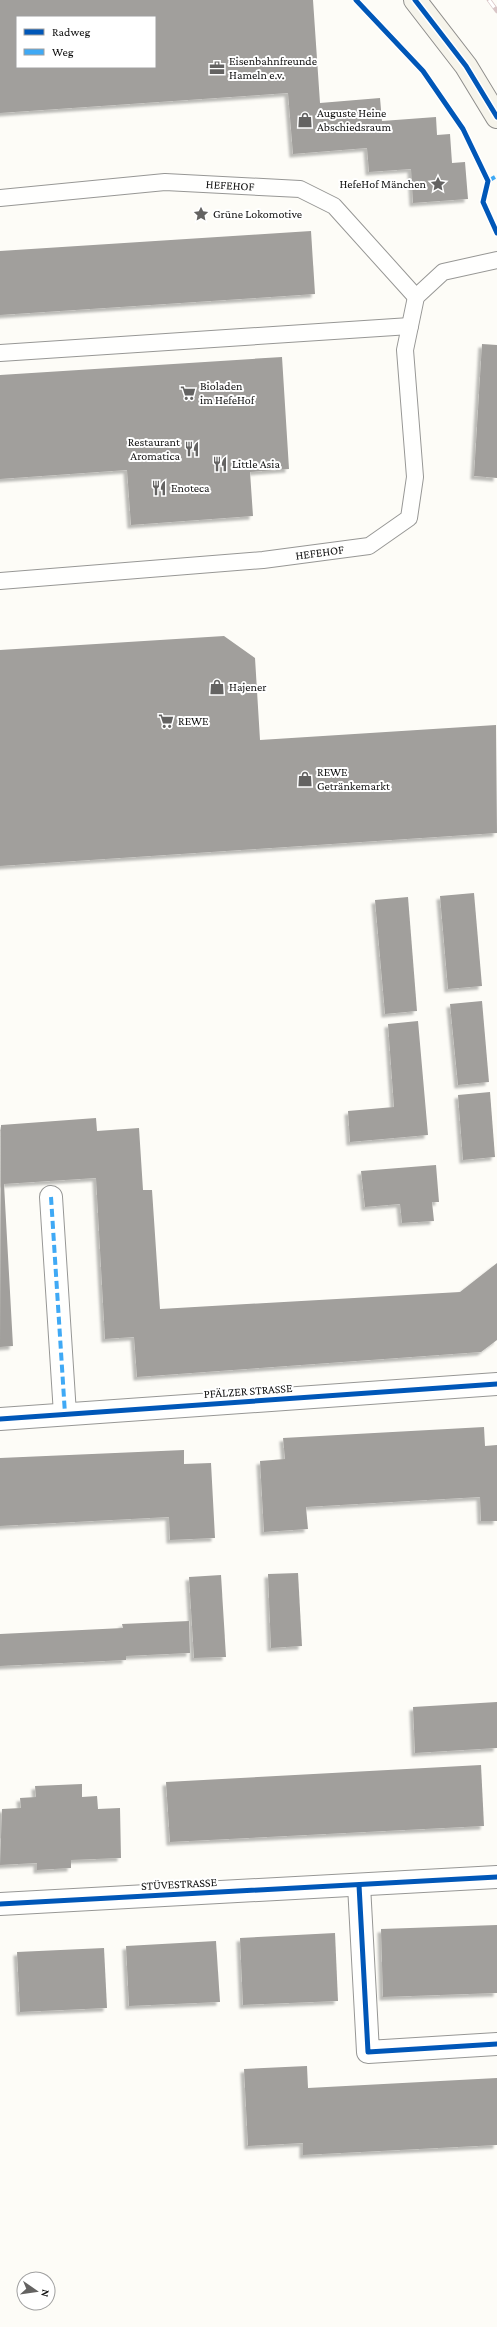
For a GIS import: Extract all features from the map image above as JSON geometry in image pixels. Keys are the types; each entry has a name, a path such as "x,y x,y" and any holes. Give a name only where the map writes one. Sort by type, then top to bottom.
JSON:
{"main road":[{"path":"415,0 466,66 497,117"}],"street":[{"path":"51,1197 65,1414"},
{"name":"PFÄLZER STRASSE","path":"0,1419 497,1384"},
{"name":"STÜVESTRASSE","path":"0,1904 497,1877"},
{"path":"359,1885 368,2052 497,2044"}],"lane":[{"name":"HEFEHOF","path":"0,198 165,182 300,189 334,206 416,298 405,350 415,477 409,518 369,546 263,560 0,580"},
{"path":"416,298 444,272 497,260"},
{"path":"0,353 410,326"}],"building":[{"path":"0,0 313,0 320,103 380,98 382,121 436,117 437,135 450,134 452,163 465,162 468,199 413,203 411,169 369,172 367,148 293,154 288,93 0,113"},
{"path":"311,231 315,294 0,315 0,251"},
{"path":"482,344 497,345 497,478 474,476"},
{"path":"282,357 289,469 250,472 253,516 131,525 127,470 0,479 0,375"},
{"path":"224,636 255,658 260,740 496,725 497,833 0,866 0,650"},
{"path":"474,893 482,986 448,989 440,896"},
{"path":"408,897 417,1011 385,1014 375,900"},
{"path":"482,1001 489,1082 458,1085 450,1004"},
{"path":"418,1021 428,1135 350,1142 348,1111 394,1107 388,1024"},
{"path":"490,1092 495,1157 463,1160 458,1095"},
{"path":"96,1118 97,1131 139,1128 143,1190 152,1190 160,1309 460,1292 497,1263 497,1340 481,1352 137,1377 134,1337 105,1339 96,1178 4,1184 13,1346 0,1347 1,1125"},
{"path":"436,1165 439,1202 432,1202 434,1221 402,1223 400,1204 365,1207 361,1171"},
{"path":"484,1427 485,1446 497,1445 497,1521 481,1521 480,1497 306,1507 308,1529 264,1532 260,1461 285,1459 283,1438"},
{"path":"184,1450 184,1464 211,1463 215,1538 170,1540 169,1517 0,1526 0,1458"},
{"path":"298,1573 302,1646 271,1648 268,1574"},
{"path":"221,1575 226,1657 194,1658 189,1577"},
{"path":"189,1621 190,1653 126,1656 126,1660 0,1666 0,1634 123,1628 122,1624"},
{"path":"497,1702 497,1748 415,1753 413,1707"},
{"path":"481,1765 484,1826 170,1842 166,1782"},
{"path":"82,1784 82,1797 97,1796 98,1809 120,1808 121,1858 71,1860 71,1868 37,1870 37,1863 0,1865 2,1809 21,1808 20,1798 36,1797 35,1786"},
{"path":"497,1925 497,1993 383,1997 381,1929"},
{"path":"335,1933 338,2001 243,2005 240,1938"},
{"path":"216,1941 220,2002 129,2006 126,1946"},
{"path":"104,1948 107,2008 20,2012 17,1952"},
{"path":"307,2066 308,2088 497,2078 497,2145 303,2155 303,2143 248,2146 244,2069"}],"railway":[{"path":"489,0 497,11"}],"marked path":[{"path":"488,181 497,176"},
{"path":"51,1197 65,1414"}],"cycle path":[{"path":"356,0 423,71 463,129 488,181 483,202 497,233"},
{"path":"415,0 466,66 497,117"},
{"path":"0,1419 497,1384"},
{"path":"0,1904 497,1877"},
{"path":"359,1885 368,2052 497,2044"}],"place":[{"name":"Eisenbahnfreunde Hameln e.v.","path":"217,68"},
{"name":"Auguste Heine Abschiedsraum","path":"305,120"},
{"name":"HefeHof Mänchen","path":"438,184"},
{"name":"Grüne Lokomotive","path":"201,214"},
{"name":"Bioladen im HefeHof","path":"188,393"},
{"name":"Restaurant Aromatica","path":"192,449"},
{"name":"Little Asia","path":"220,464"},
{"name":"Enoteca","path":"159,488"},
{"name":"Hajener","path":"217,687"},
{"name":"REWE","path":"166,721"},
{"name":"REWE Getränkemarkt","path":"305,779"}]}
